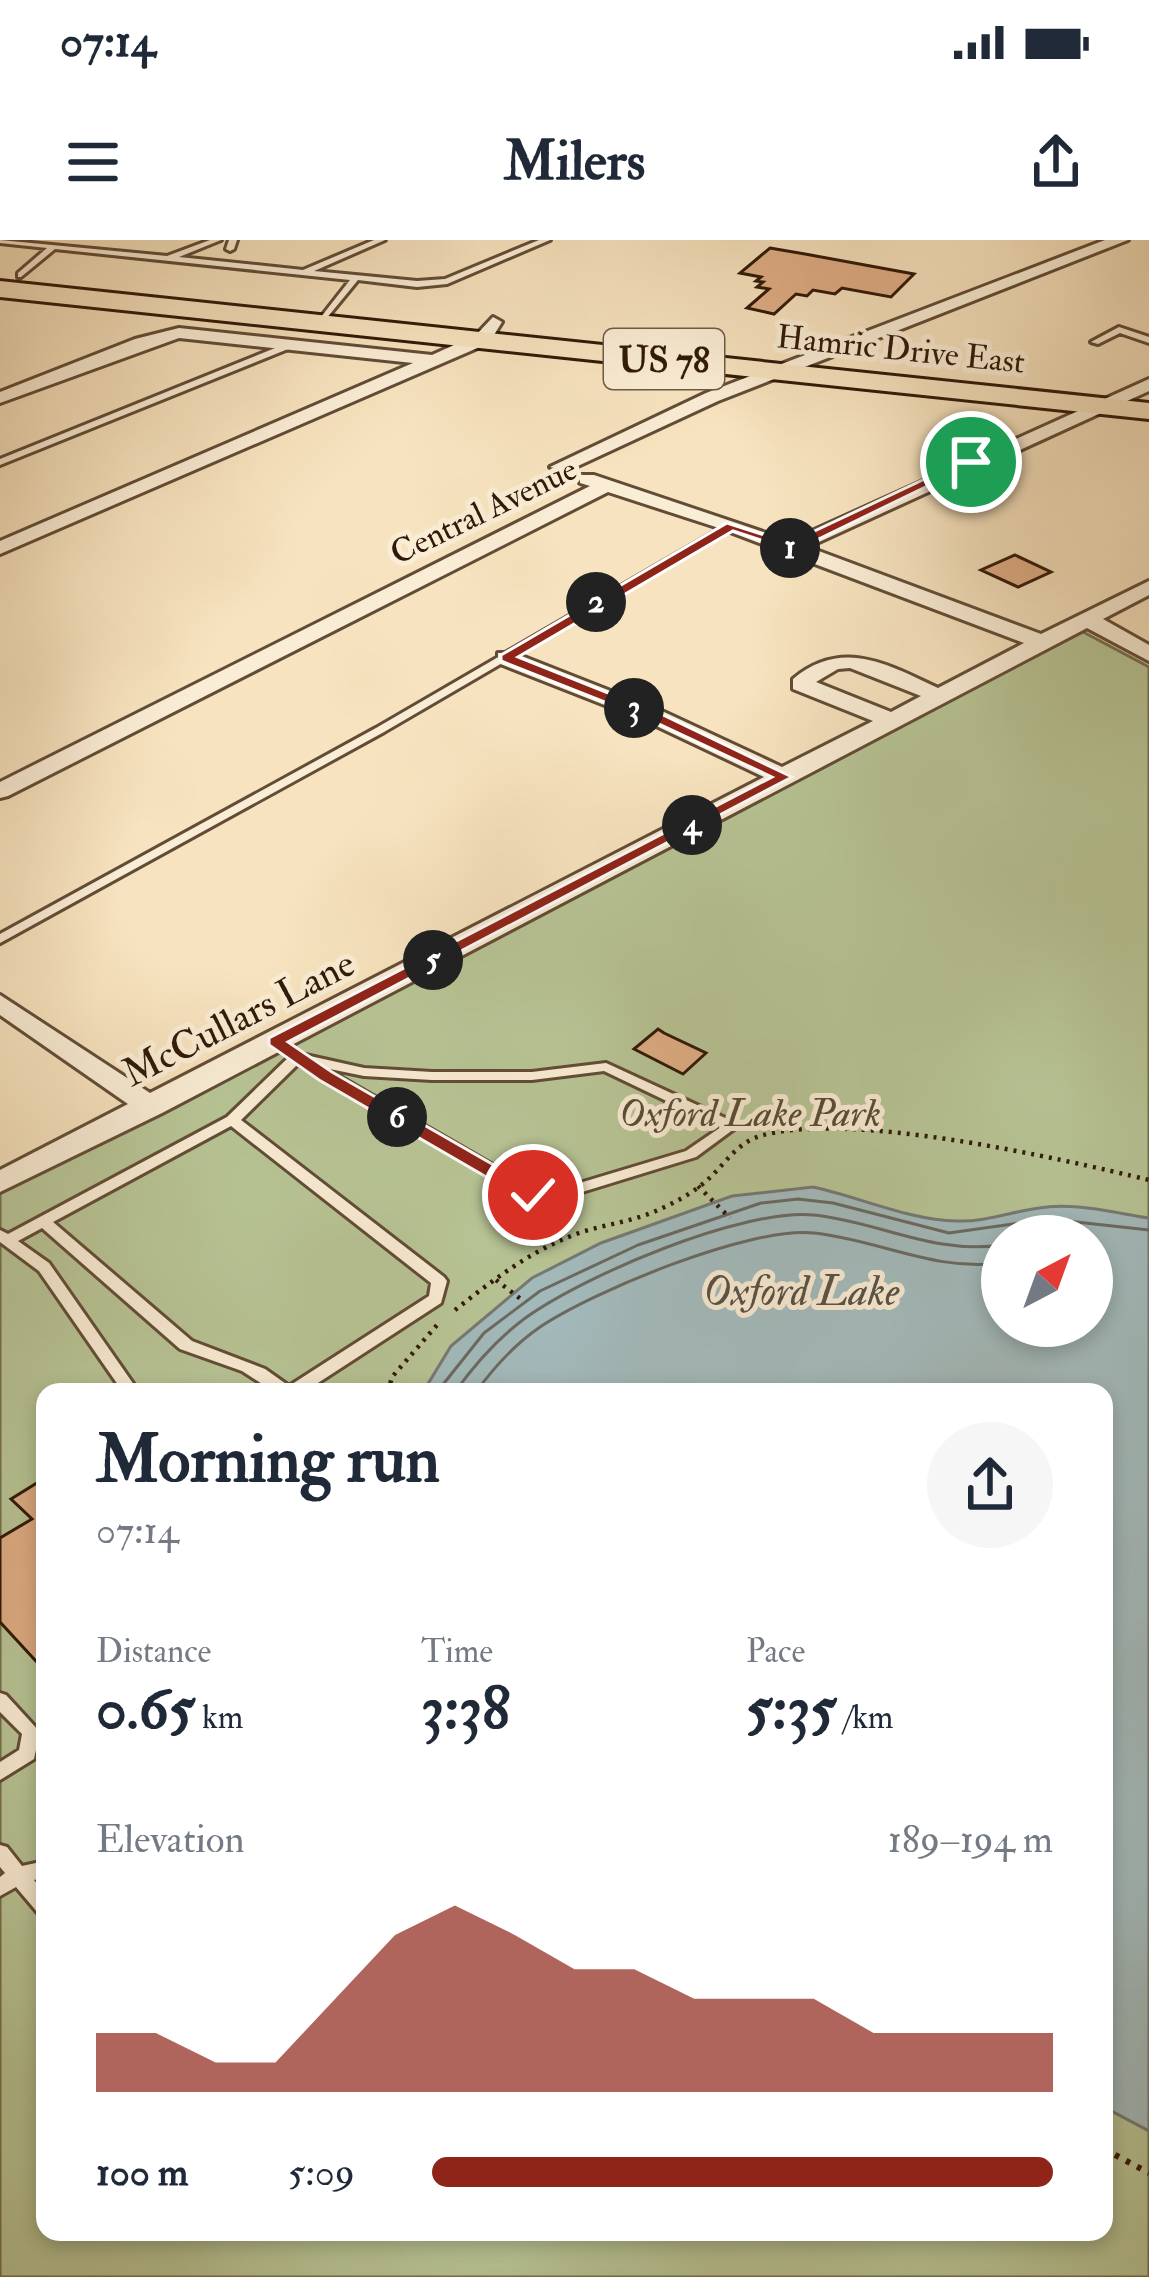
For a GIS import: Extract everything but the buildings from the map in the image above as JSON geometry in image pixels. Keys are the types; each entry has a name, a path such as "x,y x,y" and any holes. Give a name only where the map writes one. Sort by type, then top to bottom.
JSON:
{"main road":[{"name":"Hamric Drive East","path":"7,279 488,330 825,356 1147,393"},
{"name":"Hamric Drive East","path":"488,330 779,371 1096,405 1147,393"}],"street":[{"name":"Central Avenue","path":"604,486 560,467 779,371 1120,240"},
{"path":"4,542 436,360 488,330"},
{"path":"0,398 179,333 436,360"},
{"path":"790,548 1096,405"},
{"name":"Central Avenue","path":"0,790 604,486"},
{"path":"604,486 732,526 1041,642"},
{"name":"McCullars Lane","path":"0,1183 1149,587"},
{"path":"1087,619 1149,654"},
{"path":"892,720 801,685 819,665 845,657 938,697"},
{"path":"506,658 656,717 784,777"},
{"path":"0,1003 152,1107"}],"lane":[{"path":"167,259 217,240"},
{"path":"361,240 379,241"},
{"path":"0,241 417,284 447,281 546,240"},
{"path":"302,273 379,241"},
{"path":"7,279 52,247"},
{"path":"215,264 229,248"},
{"path":"328,313 355,278"},
{"path":"1094,342 1119,330 1149,340"},
{"path":"0,462 290,345"},
{"path":"0,939 506,658 732,526"},
{"path":"275,1042 298,1057 533,1195 553,1196 691,1154 731,1126 606,1067 532,1076 431,1076 364,1072 298,1057"},
{"path":"125,1383 44,1267 5,1237 232,1120 298,1057"},
{"path":"232,1120 439,1281 436,1299 302,1383"},
{"path":"43,1221 186,1346 208,1358 229,1357 276,1383"},
{"path":"0,1700 31,1732 28,1754 0,1772"},
{"path":"0,1853 36,1896"},
{"path":"0,1888 18,1875 36,1871"}],"path":[{"path":"454,1311 496,1280 578,1234 629,1222 698,1186 731,1151 762,1136 813,1131 905,1136 1149,1180"},
{"path":"698,1186 730,1218"},
{"path":"496,1280 522,1300"},
{"path":"390,1383 420,1339 437,1325"},
{"path":"1113,2155 1149,2173"}],"green space":[{"name":"Oxford Lake Park","path":"1072,626 1149,667 1149,2277 0,2277 0,1182"}],"water":[{"name":"Oxford Lake","path":"813,1187 939,1220 981,1219 981,1347 1113,1347 1113,1215 1003,1215 1066,1206 1149,1218 1149,2131 1113,2112 1113,1383 428,1383 451,1346 532,1278 601,1243 732,1196"}],"route":[{"path":"533,1195 275,1042 784,777 656,717 506,658 732,526 790,548 971,462"}]}
